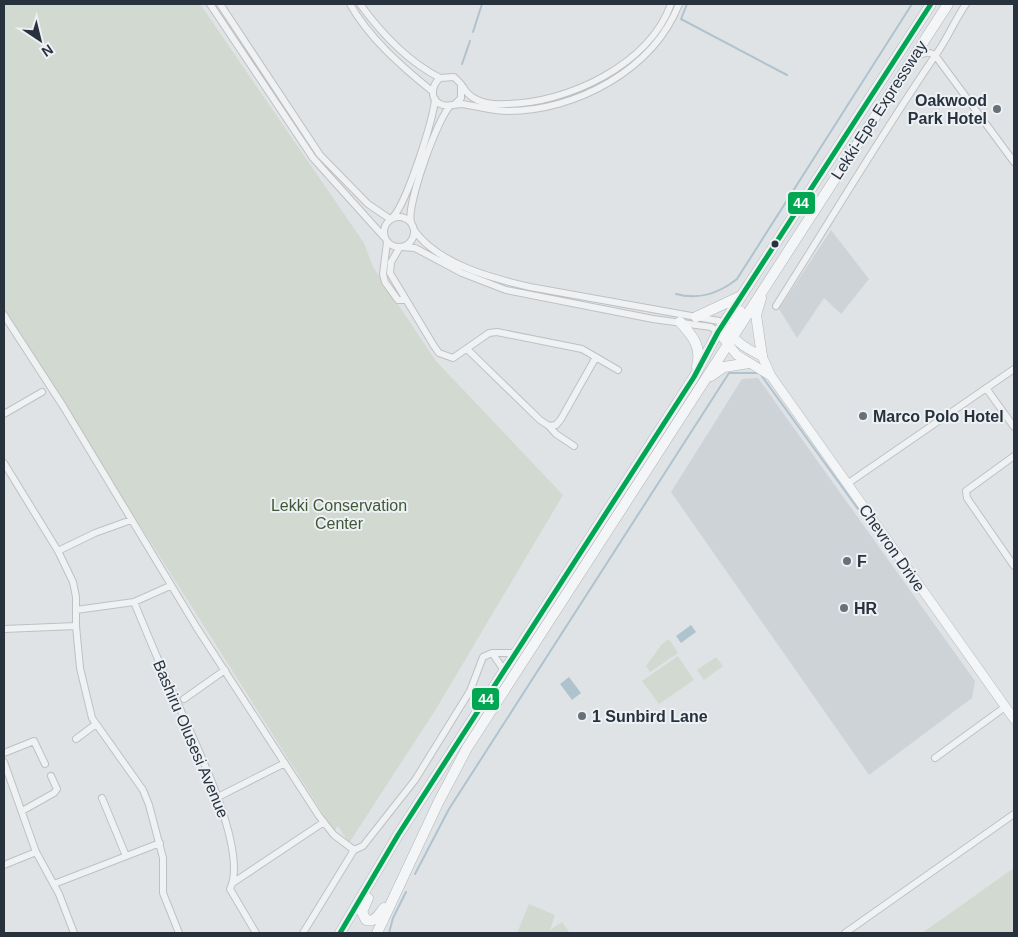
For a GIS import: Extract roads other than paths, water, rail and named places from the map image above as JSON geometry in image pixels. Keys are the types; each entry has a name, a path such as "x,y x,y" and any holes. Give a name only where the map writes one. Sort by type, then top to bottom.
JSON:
{"highway":[{"name":"Lekki-Epe Expressway","path":"376,933 450,778 467,748 706,380 747,290 931,4"},
{"name":"Lekki-Epe Expressway","path":"340,933 378,869 514,653 694,377 763,287 948,4"},
{"path":"680,420 680,411 784,241 789,226"},
{"path":"762,356 756,315 763,287"},
{"path":"696,316 731,302 747,290"},
{"path":"680,322 694,338 698,346 699,354 694,377"},
{"path":"706,380 724,367 749,363"},
{"path":"378,869 377,880 362,912 366,920 376,918 394,893"}],"main road":[{"path":"726,336 762,356"},
{"name":"Chevron Drive","path":"726,336 749,363 771,376"},
{"name":"Chevron Drive","path":"762,356 771,376 1014,720"}],"street":[{"path":"210,4 313,158 391,245 415,248 462,273 506,290 653,319 710,327 726,336"},
{"path":"220,4 320,155 368,204 392,218 402,216 411,222"},
{"path":"350,4 365,27 399,62 432,91 435,99 443,105 464,104 492,110 522,110 554,105 585,95 623,73 644,55 665,30 679,4"},
{"path":"360,4 382,31 405,54 440,78 454,77 467,94 476,99 494,104 525,103 552,98 585,86 613,71 636,53 664,20 671,4"},
{"path":"776,306 829,224 857,174 966,4"},
{"path":"928,34 933,54 1014,162"},
{"path":"913,59 923,53 933,54"},
{"path":"432,91 440,78"},
{"path":"463,87 461,98 440,121 422,168 409,211 414,230 420,238 440,253 499,279 557,292 719,321 726,336"},
{"path":"404,300 398,300 386,282 383,267 386,240 384,227 401,206 429,125 435,99"},
{"path":"414,230 412,239 401,247 390,262 390,273 404,294 404,300 439,353 453,358 489,333 497,332 582,349 618,370"},
{"path":"4,315 63,406 170,586 285,763 334,835 354,850"},
{"path":"468,349 540,420 574,446"},
{"path":"549,426 556,425 561,419 596,357"},
{"path":"847,484 1014,369"},
{"path":"986,388 1014,427"},
{"path":"4,414 42,392"},
{"path":"1014,456 966,491 967,498 1014,566"},
{"path":"4,463 58,551 73,582 76,596 76,626 80,668 92,718 143,790 163,858 163,893 179,933"},
{"path":"58,551 96,533 132,520"},
{"path":"76,610 134,602 170,586"},
{"name":"Bashiru Olusesi Avenue","path":"134,602 192,732 218,797 228,827 234,882 230,889 256,933"},
{"path":"4,629 76,626"},
{"path":"302,933 354,850 363,846 415,780 470,691 483,657 492,654 514,653"},
{"path":"492,654 504,669"},
{"path":"184,699 225,670"},
{"path":"935,758 1005,707"},
{"path":"76,739 96,724"},
{"path":"4,753 34,741 45,764"},
{"path":"4,762 36,852 54,884 74,933"},
{"path":"218,797 285,763"},
{"path":"22,811 56,792 51,776"},
{"path":"102,798 126,856"},
{"path":"845,933 1014,814"},
{"path":"234,882 324,822"},
{"path":"54,884 160,843"},
{"path":"4,865 36,852"}],"water":[{"path":"691,625 696,632 681,643 676,636"},
{"path":"569,677 581,693 572,700 560,684"}],"waterway":[{"path":"473,32 482,4"},
{"path":"687,4 681,19 787,75"},
{"path":"676,294 700,296 723,289 737,279 912,4"},
{"path":"462,64 470,41"},
{"path":"415,874 449,809 729,373 758,373"},
{"path":"761,375 858,509"},
{"path":"389,933 393,918 406,892"}],"place":[{"name":"Oakwood Park Hotel","path":"997,109"},
{"name":"Marco Polo Hotel","path":"863,416"},
{"name":"F","path":"847,561"},
{"name":"HR","path":"844,608"},
{"name":"1 Sunbird Lane","path":"582,716"}],"park label":[{"name":"Lekki Conservation Center","path":"339,514"}]}
